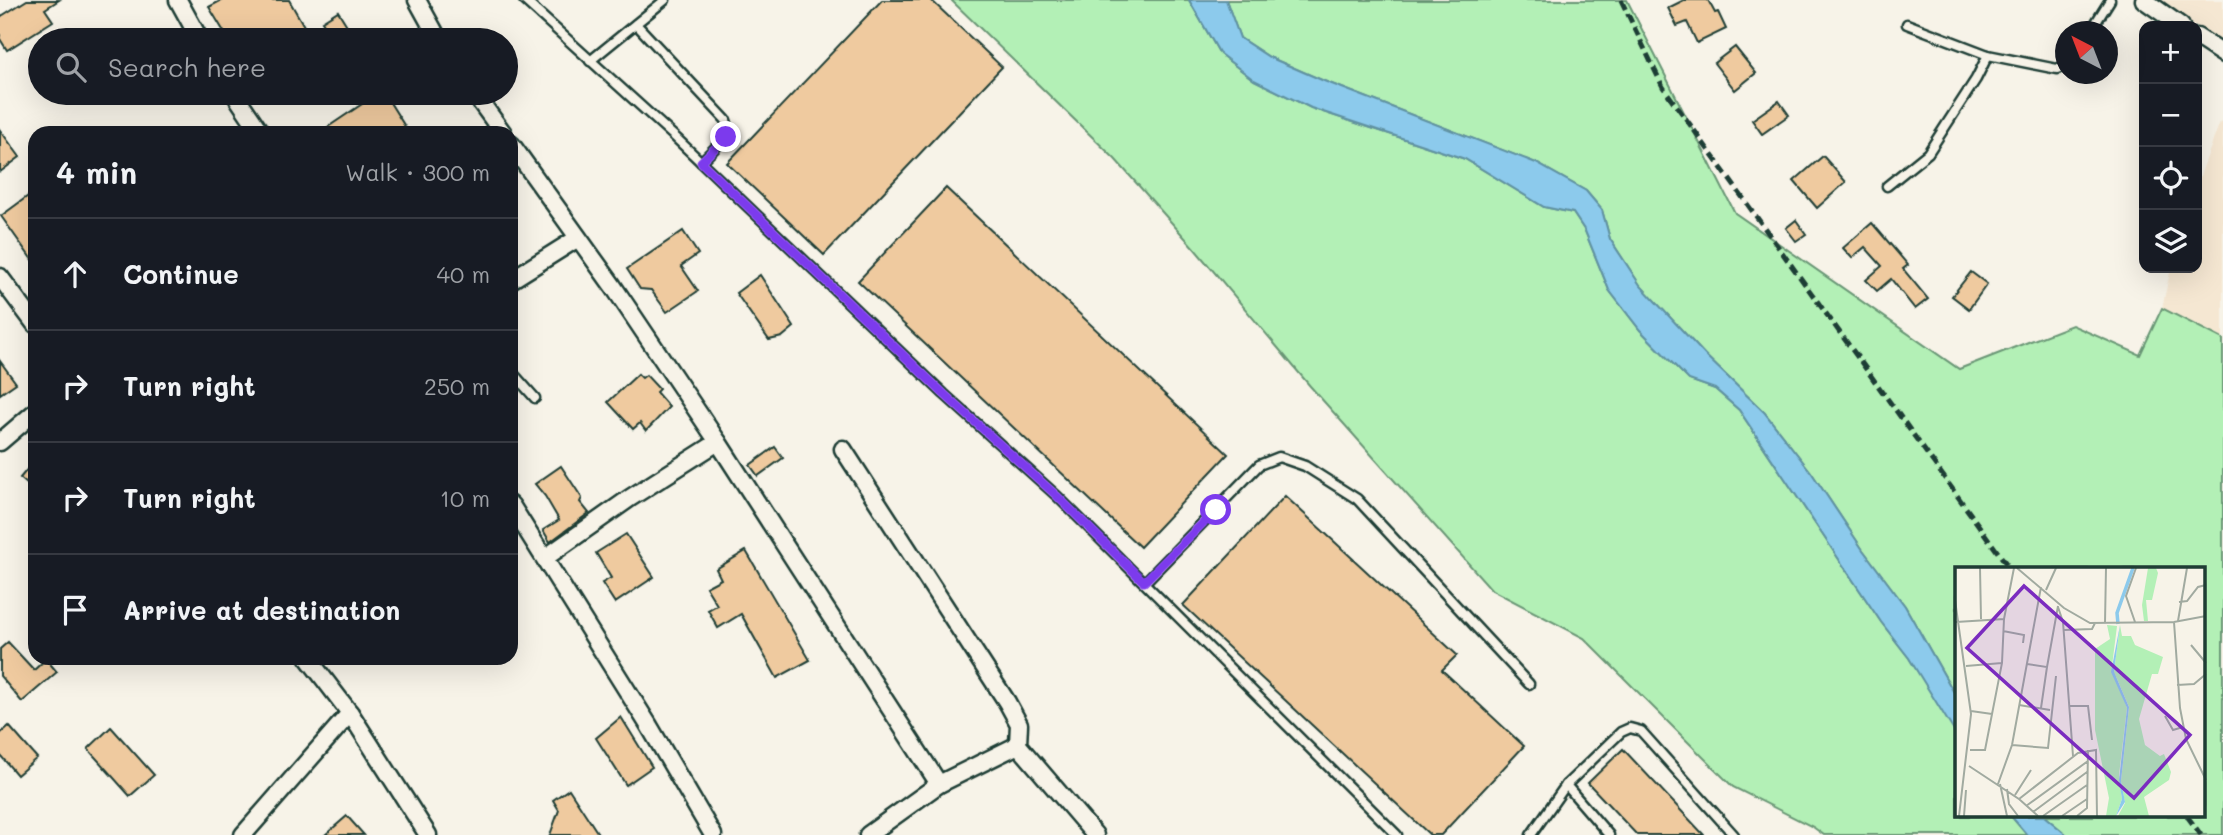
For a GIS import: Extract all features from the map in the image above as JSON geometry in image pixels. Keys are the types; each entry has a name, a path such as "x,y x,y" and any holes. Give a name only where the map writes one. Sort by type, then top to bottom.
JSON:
{"street":[{"path":"178,0 193,28"},
{"path":"417,0 432,28"},
{"path":"2144,0 2174,21"},
{"path":"2202,40 2223,54"},
{"path":"242,105 256,126"},
{"path":"483,105 498,126"},
{"path":"518,155 613,286 718,442 939,785"},
{"path":"518,276 578,238"},
{"path":"0,276 28,314"},
{"path":"0,442 28,418"},
{"path":"545,558 630,498 718,442"},
{"path":"843,449 1007,702 1019,724 1018,745 1095,835"},
{"path":"518,516 648,724 713,835"},
{"path":"314,665 350,713 428,835"},
{"path":"243,835 350,713"},
{"path":"869,835 939,785 1018,745"}],"lane":[{"path":"524,0 701,162 944,394 1057,496 1397,835"},
{"path":"590,61 665,0"},
{"path":"2097,21 2110,0"},
{"path":"636,24 726,120 729,130 726,137 701,162"},
{"path":"1907,24 1988,55 2055,68"},
{"path":"1887,186 1928,153 1976,79 1988,55"},
{"path":"518,379 535,398"},
{"path":"1144,582 1259,465 1279,457 1305,466 1357,499 1529,684"},
{"path":"1531,835 1566,785 1620,732 1630,728 1641,731 1734,835"},
{"path":"1566,785 1609,835"}],"shaded area":[{"path":"2160,0 2223,0 2223,43 2203,33 2202,21 2187,21"},
{"path":"2220,122 2223,123 2223,339 2162,308 2170,273 2202,273 2202,171"}],"green space":[{"path":"951,0 1189,0 1220,54 1254,80 1311,108 1465,159 1544,207 1573,213 1585,231 1609,290 1640,330 1689,380 1715,389 1739,410 1954,728 1955,818 2013,818 2027,835 1824,835 1733,787 1584,638 1492,590 1310,386 1115,159"},
{"path":"1226,0 1627,0 1735,213 1959,369 2072,325 2140,355 2162,308 2223,339 2223,835 2067,835 2046,818 2206,818 2206,567 1955,567 1955,694 1905,606 1863,550 1811,472 1764,412 1705,355 1640,285 1610,239 1602,210 1586,191 1536,163 1269,57 1240,38"}],"water":[{"path":"1189,0 1226,0 1240,38 1269,57 1536,163 1586,191 1602,210 1610,239 1640,285 1705,355 1764,412 1811,472 1863,550 1905,606 1955,694 1955,733 1909,658 1881,622 1739,410 1715,389 1689,380 1640,330 1609,290 1585,231 1573,213 1544,207 1465,159 1311,108 1254,80 1220,54"},
{"path":"2013,818 2046,818 2067,835 2027,835"}],"building":[{"path":"27,0 59,0 45,9 53,21 42,28 28,28 28,37 7,50 0,39 0,17"},
{"path":"222,0 289,0 305,28 222,28 209,7"},
{"path":"882,0 931,0 1002,67 824,255 727,163"},
{"path":"1684,0 1708,0 1715,13 1718,12 1726,29 1697,43 1687,22 1677,26 1668,8"},
{"path":"338,11 349,28 326,28 322,21"},
{"path":"1735,47 1756,73 1735,90 1714,63"},
{"path":"1779,101 1789,115 1762,134 1752,120"},
{"path":"361,105 392,105 405,126 329,126"},
{"path":"0,130 20,157 0,172"},
{"path":"1823,156 1846,182 1817,208 1794,181"},
{"path":"946,188 1228,454 1140,547 858,281"},
{"path":"28,196 28,254 1,216"},
{"path":"1796,220 1806,234 1796,241 1786,228"},
{"path":"1872,223 1908,265 1903,269 1928,299 1915,309 1891,279 1877,291 1866,280 1882,266 1865,247 1852,258 1843,248"},
{"path":"683,231 698,254 681,266 698,291 667,312 651,290 640,289 627,269"},
{"path":"1971,272 1987,284 1969,309 1952,296"},
{"path":"760,275 794,327 782,337 769,340 736,293"},
{"path":"0,361 16,383 0,394"},
{"path":"638,374 642,378 646,375 659,389 656,392 669,407 646,431 640,423 633,429 608,402"},
{"path":"775,447 783,458 758,476 750,465"},
{"path":"561,466 582,498 580,502 589,513 550,542 543,530 559,520 535,484"},
{"path":"28,468 28,485 20,478"},
{"path":"1285,496 1457,655 1442,670 1524,746 1441,835 1430,835 1183,605"},
{"path":"626,534 654,577 615,603 602,583 611,578 596,553"},
{"path":"746,551 810,660 777,678 741,614 718,628 708,610 717,605 706,587 721,579 716,569"},
{"path":"8,642 34,670 39,665 51,665 57,672 22,702 0,676 0,649"},
{"path":"621,717 652,767 626,785 596,738"},
{"path":"9,726 37,758 17,775 0,755 0,734"},
{"path":"111,727 154,775 130,796 88,749"},
{"path":"1623,749 1704,835 1637,835 1588,783"},
{"path":"569,789 599,835 550,835 559,810 553,800"},
{"path":"347,816 364,835 325,835"}],"railway":[{"path":"1621,0 1663,87 2009,567"},
{"path":"2188,818 2201,835"}],"route":[{"path":"726,137 701,162 944,394 1057,496 1144,582 1216,510"}]}
